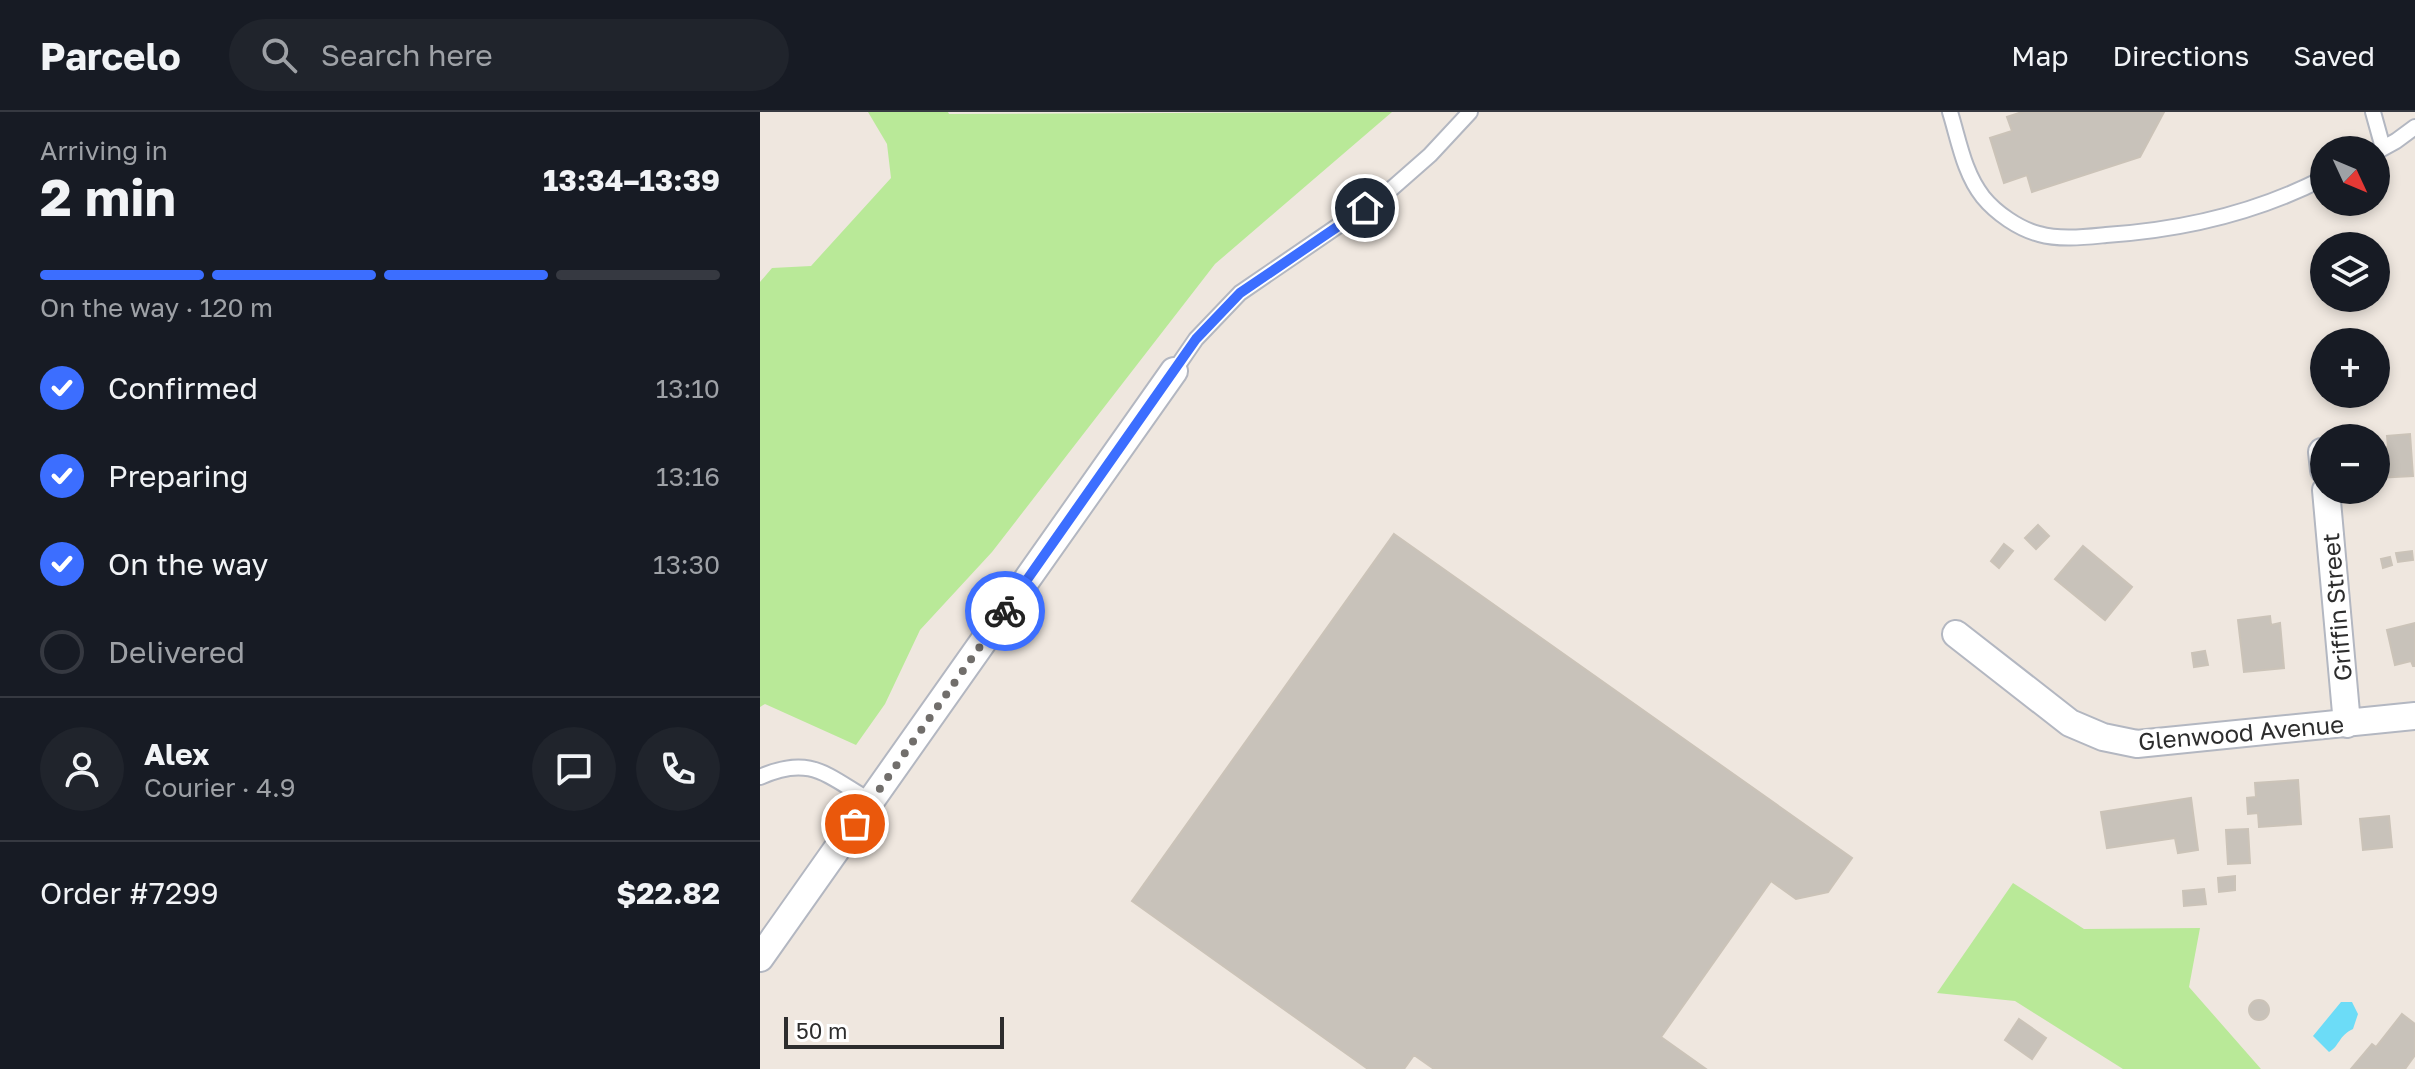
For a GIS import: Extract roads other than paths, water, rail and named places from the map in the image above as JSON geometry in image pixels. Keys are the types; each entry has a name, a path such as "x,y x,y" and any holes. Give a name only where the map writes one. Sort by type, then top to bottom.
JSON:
{"street":[{"path":"760,958 1174,371"},
{"name":"Griffin Street","path":"2327,504 2347,724"},
{"name":"Glenwood Avenue","path":"1956,634 2070,723 2103,737 2137,744 2415,716"}],"lane":[{"path":"1174,371 1196,339 1240,293 1389,191 1430,155 1470,112"},
{"path":"1950,112 1966,168 1984,198 2009,220 2039,234 2074,238 2156,232 2240,213 2310,184"},
{"path":"2373,112 2377,136"},
{"path":"2390,143 2415,127"},
{"path":"760,777 784,767 802,765 871,801"}],"water":[{"path":"2341,1002 2352,1002 2358,1014 2353,1029 2329,1052 2313,1036"}]}
